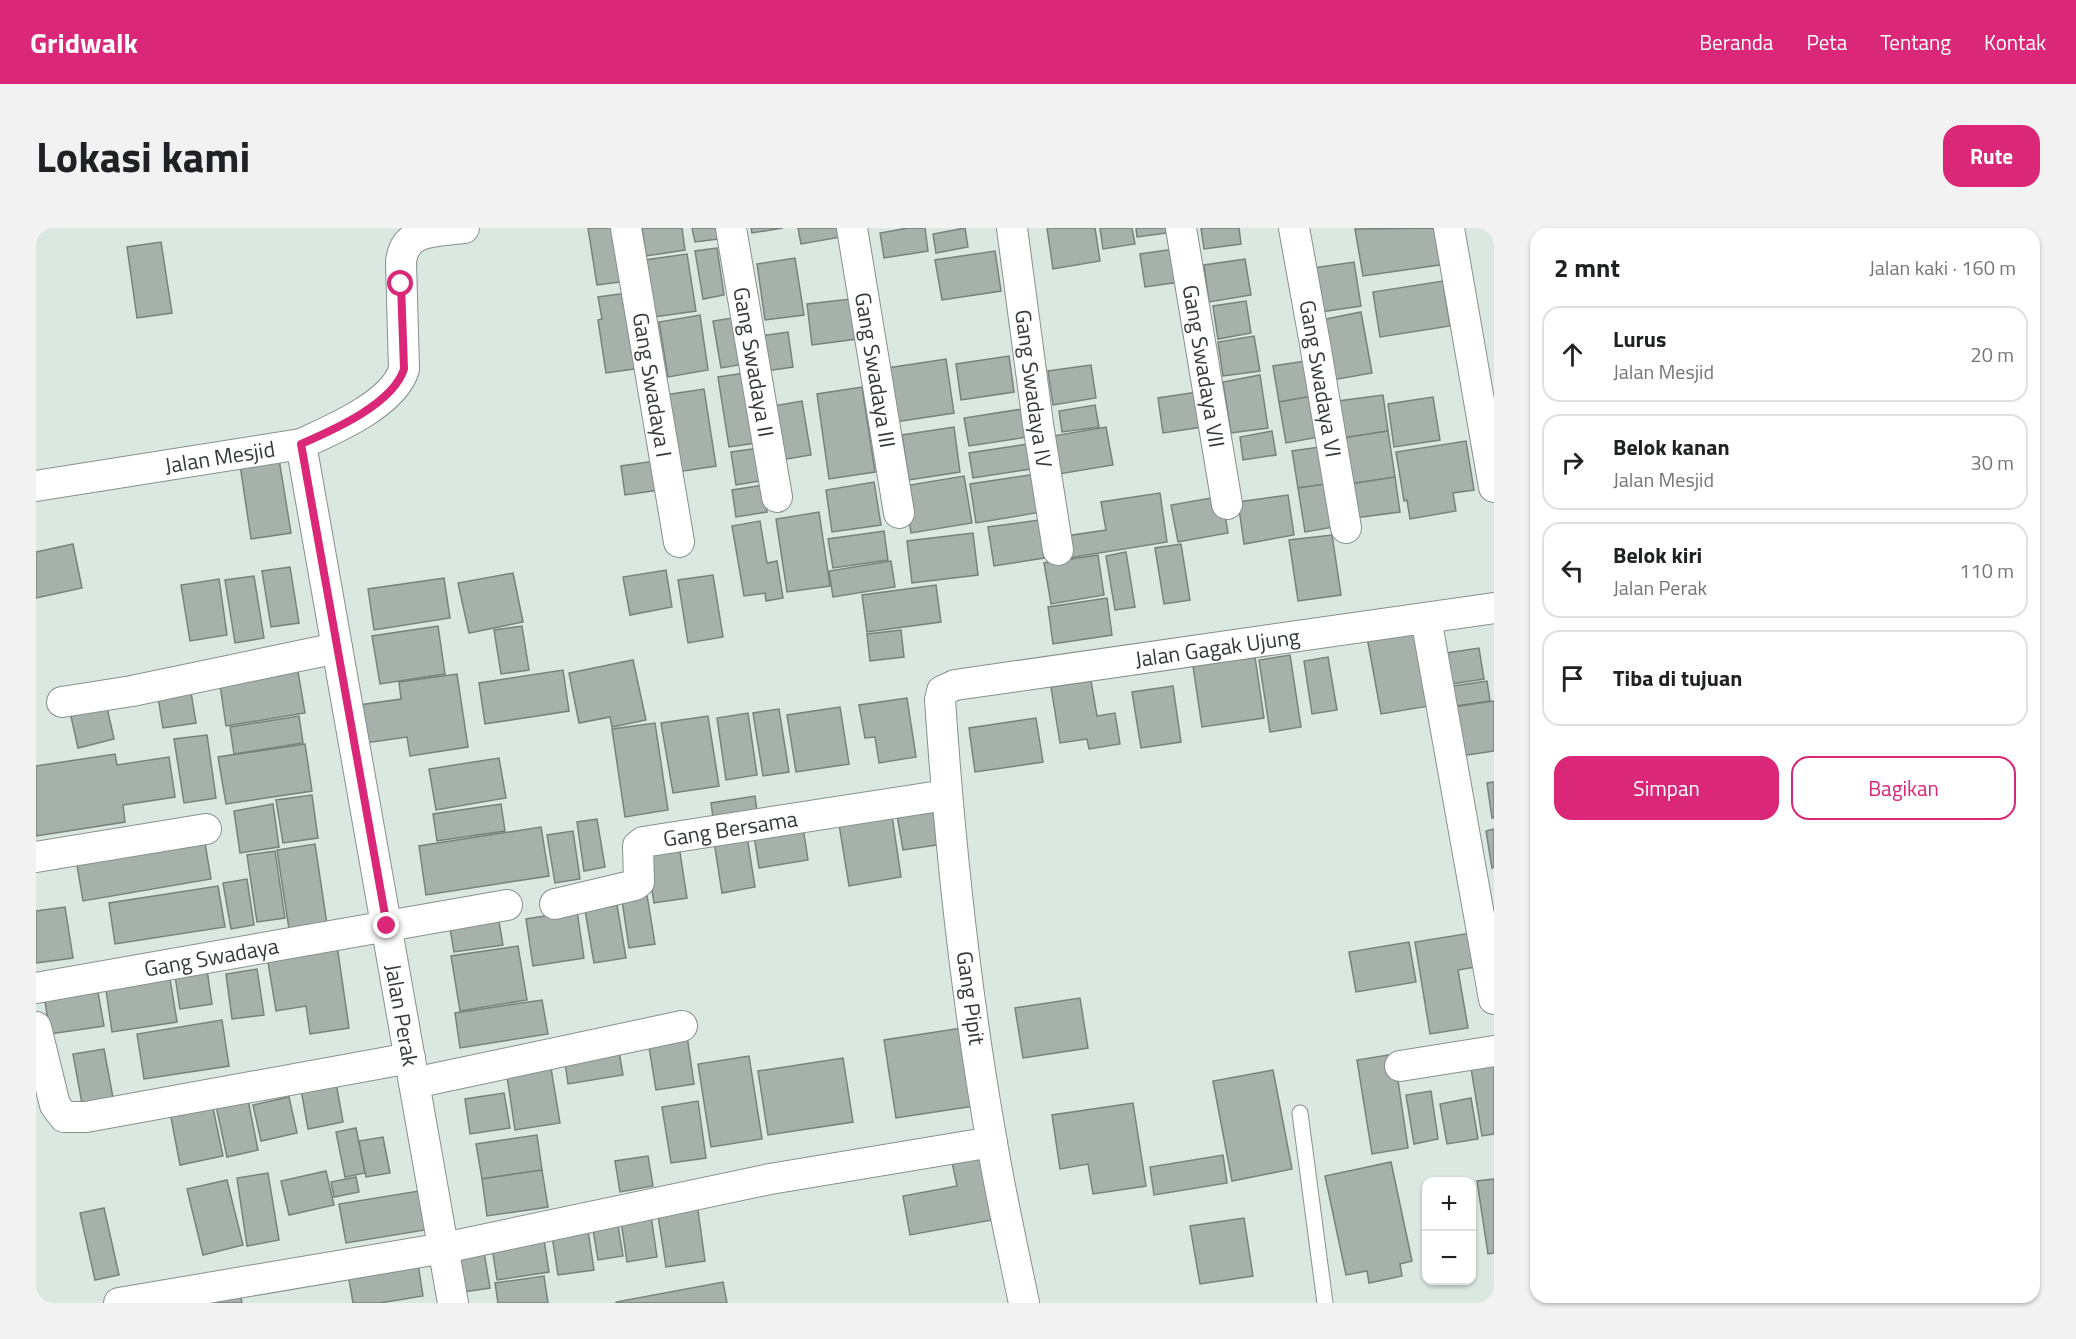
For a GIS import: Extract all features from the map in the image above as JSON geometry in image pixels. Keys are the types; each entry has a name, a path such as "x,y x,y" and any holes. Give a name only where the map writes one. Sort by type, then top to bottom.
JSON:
{"street":[{"name":"Jalan Mesjid","path":"36,486 301,444 336,429 373,405 398,383 404,369 402,253 406,243 414,236 464,228"},
{"name":"Gang Swadaya I","path":"626,228 679,542"},
{"name":"Gang Swadaya II","path":"731,228 777,497"},
{"name":"Gang Swadaya III","path":"852,228 899,513"},
{"name":"Gang Swadaya IV","path":"1012,228 1038,424 1058,550"},
{"name":"Gang Swadaya VII","path":"1181,228 1227,504"},
{"name":"Gang Swadaya VI","path":"1294,228 1346,528"},
{"path":"1449,228 1494,487"},
{"name":"Jalan Perak","path":"301,444 453,1303"},
{"name":"Jalan Gagak Ujung","path":"942,691 955,685 1494,608"},
{"path":"1426,618 1490,965 1494,999"},
{"path":"62,702 132,691 337,648"},
{"name":"Gang Pipit","path":"942,691 940,700 946,795 970,994 992,1142 1023,1303"},
{"name":"Gang Bersama","path":"555,904 636,885 640,877 638,846 643,842 946,795"},
{"path":"36,857 206,829"},
{"name":"Gang Swadaya","path":"36,988 507,905"},
{"path":"36,1027 55,1105 64,1117 86,1117 412,1071 682,1026"},
{"path":"1400,1066 1494,1051"},
{"path":"119,1303 444,1248 770,1179 992,1142"}],"lane":[{"path":"1300,1113 1325,1303"}],"building":[{"path":"588,228 619,228 627,281 597,285"},
{"path":"642,228 682,228 685,250 646,256"},
{"path":"692,228 725,228 726,238 695,242"},
{"path":"751,228 783,228 752,233"},
{"path":"798,228 840,228 841,237 801,244"},
{"path":"908,228 925,228 928,251 884,258 880,233"},
{"path":"965,228 968,247 936,253 933,234"},
{"path":"1047,228 1095,228 1100,261 1053,269"},
{"path":"1100,228 1132,228 1135,244 1103,249"},
{"path":"1136,228 1172,228 1173,232 1137,237"},
{"path":"1201,228 1239,228 1241,244 1204,249"},
{"path":"1440,228 1446,264 1363,276 1355,229"},
{"path":"161,242 172,313 137,318 127,247"},
{"path":"717,248 724,295 703,299 695,251"},
{"path":"1174,249 1180,282 1145,287 1140,254"},
{"path":"995,251 1001,291 942,300 935,260"},
{"path":"687,254 696,311 647,318 638,261"},
{"path":"795,258 804,315 765,320 757,264"},
{"path":"1245,259 1251,295 1209,302 1204,265"},
{"path":"1354,262 1361,306 1314,313 1307,269"},
{"path":"1443,281 1450,326 1380,337 1373,292"},
{"path":"627,293 641,368 606,373 598,320 602,319 598,297"},
{"path":"851,299 857,339 812,345 807,304"},
{"path":"1246,301 1251,333 1218,339 1213,306"},
{"path":"1361,312 1372,373 1327,381 1316,321"},
{"path":"700,315 708,370 668,377 659,322"},
{"path":"738,317 745,364 721,368 713,321"},
{"path":"788,332 793,367 766,371 760,336"},
{"path":"1254,336 1260,371 1223,376 1218,342"},
{"path":"1009,356 1014,392 961,400 956,364"},
{"path":"946,359 954,413 889,423 881,369"},
{"path":"1312,360 1318,395 1279,402 1273,366"},
{"path":"1091,365 1096,398 1053,405 1048,371"},
{"path":"745,373 756,443 729,447 718,377"},
{"path":"1260,375 1268,428 1231,433 1223,382"},
{"path":"862,387 875,472 829,479 817,394"},
{"path":"704,389 716,466 677,472 665,395"},
{"path":"1197,392 1202,427 1163,433 1158,398"},
{"path":"1318,395 1325,436 1286,443 1279,402"},
{"path":"1383,395 1388,431 1343,438 1338,401"},
{"path":"1433,397 1440,440 1394,447 1388,404"},
{"path":"802,401 811,455 775,461 767,407"},
{"path":"1095,405 1099,427 1062,432 1059,411"},
{"path":"1022,409 1027,437 969,446 964,418"},
{"path":"954,427 960,472 909,480 902,435"},
{"path":"1106,427 1113,465 1059,474 1053,436"},
{"path":"1272,431 1276,455 1243,460 1240,437"},
{"path":"1388,431 1395,477 1350,484 1343,438"},
{"path":"1466,441 1474,490 1453,493 1456,511 1410,519 1407,500 1404,501 1396,452"},
{"path":"1027,444 1031,469 973,478 969,453"},
{"path":"1327,446 1333,483 1298,488 1292,451"},
{"path":"759,448 765,480 736,485 731,452"},
{"path":"279,459 291,533 251,539 240,465"},
{"path":"655,461 659,490 625,495 621,466"},
{"path":"1036,474 1041,512 976,523 970,484"},
{"path":"964,476 972,523 911,533 904,486"},
{"path":"1395,477 1400,512 1355,518 1350,484"},
{"path":"874,482 881,525 832,532 826,490"},
{"path":"1333,483 1340,526 1305,532 1298,488"},
{"path":"764,485 767,512 736,517 732,490"},
{"path":"1160,493 1167,542 1069,558 1066,536 1106,530 1101,502"},
{"path":"1288,495 1294,535 1244,544 1238,502"},
{"path":"1222,496 1228,533 1178,542 1171,505"},
{"path":"819,512 830,586 787,592 776,519"},
{"path":"1039,520 1044,558 994,566 988,527"},
{"path":"760,521 767,563 777,561 783,598 766,601 765,593 744,596 732,526"},
{"path":"884,531 888,560 833,568 828,539"},
{"path":"973,533 978,575 912,583 907,541"},
{"path":"1332,535 1341,595 1298,601 1289,540"},
{"path":"73,544 82,588 36,598 36,552"},
{"path":"1181,544 1190,600 1164,604 1155,548"},
{"path":"1126,552 1135,607 1115,610 1106,556"},
{"path":"1098,555 1104,595 1051,604 1044,563"},
{"path":"891,561 895,587 833,597 829,571"},
{"path":"290,567 299,623 271,627 262,571"},
{"path":"666,570 672,607 630,615 623,577"},
{"path":"513,573 523,622 469,633 458,583"},
{"path":"713,575 723,637 688,643 678,580"},
{"path":"254,576 264,638 235,643 225,580"},
{"path":"444,578 450,618 374,630 368,589"},
{"path":"219,579 227,635 190,641 181,585"},
{"path":"936,585 941,622 867,632 862,595"},
{"path":"1107,598 1112,635 1053,644 1048,607"},
{"path":"438,626 445,674 380,684 372,636"},
{"path":"522,626 529,670 501,674 494,630"},
{"path":"1422,628 1435,705 1381,714 1367,637"},
{"path":"901,630 904,657 870,661 867,634"},
{"path":"1479,648 1484,679 1445,685 1440,654"},
{"path":"1290,655 1301,727 1270,732 1259,660"},
{"path":"1255,657 1264,718 1202,727 1193,666"},
{"path":"1328,657 1337,710 1312,714 1304,661"},
{"path":"633,660 646,720 612,727 610,717 579,723 569,673"},
{"path":"297,666 305,713 226,726 219,678"},
{"path":"563,670 569,711 485,724 479,683"},
{"path":"457,674 468,747 410,756 407,737 365,743 359,705 401,699 399,682"},
{"path":"1091,681 1097,716 1115,713 1120,744 1089,749 1087,739 1060,743 1051,687"},
{"path":"1487,681 1490,701 1449,707 1447,687"},
{"path":"190,686 196,723 163,728 157,691"},
{"path":"1173,686 1181,742 1141,748 1132,692"},
{"path":"907,698 916,757 879,763 875,737 865,738 859,705"},
{"path":"1494,701 1494,751 1461,756 1453,707"},
{"path":"106,703 114,739 78,748 70,712"},
{"path":"840,707 849,764 796,772 787,715"},
{"path":"779,709 789,772 763,776 753,713"},
{"path":"748,713 757,775 726,780 717,718"},
{"path":"299,716 303,743 234,754 230,727"},
{"path":"708,716 719,786 673,793 661,723"},
{"path":"1036,718 1043,762 975,772 969,728"},
{"path":"655,723 668,810 625,817 612,729"},
{"path":"207,735 216,798 184,803 174,739"},
{"path":"305,744 312,791 226,804 218,757"},
{"path":"115,754 117,765 169,757 175,797 123,805 125,822 36,836 36,766"},
{"path":"499,758 506,798 436,810 429,769"},
{"path":"1494,782 1494,818 1492,818 1487,783"},
{"path":"312,795 318,838 283,843 276,800"},
{"path":"755,796 758,819 714,825 711,803"},
{"path":"936,803 943,844 903,850 896,809"},
{"path":"273,804 279,847 240,853 234,811"},
{"path":"501,804 505,831 437,841 433,814"},
{"path":"891,809 901,877 849,886 838,818"},
{"path":"597,819 605,867 584,871 577,822"},
{"path":"802,821 808,860 759,868 753,829"},
{"path":"541,827 549,876 426,895 419,846"},
{"path":"1494,829 1494,867 1492,868 1486,831"},
{"path":"746,830 755,887 722,893 713,835"},
{"path":"573,831 580,879 555,883 547,835"},
{"path":"204,837 211,879 83,901 76,859"},
{"path":"315,844 327,924 289,929 277,850"},
{"path":"679,846 687,898 654,903 646,850"},
{"path":"275,851 285,918 257,922 247,855"},
{"path":"247,879 254,925 231,929 223,883"},
{"path":"218,886 225,927 115,944 109,903"},
{"path":"646,889 655,944 629,948 621,893"},
{"path":"617,905 626,958 594,963 585,910"},
{"path":"65,907 73,958 36,963 36,911"},
{"path":"577,911 584,958 533,966 526,919"},
{"path":"498,916 503,945 454,952 449,923"},
{"path":"1477,932 1482,966 1458,970 1468,1028 1430,1034 1415,942"},
{"path":"1409,942 1416,982 1356,992 1349,952"},
{"path":"337,945 349,1028 310,1034 306,1006 276,1011 267,956"},
{"path":"518,946 527,1000 460,1011 451,956"},
{"path":"206,963 212,1004 180,1009 174,969"},
{"path":"257,969 264,1015 232,1019 226,974"},
{"path":"169,973 177,1022 112,1032 105,983"},
{"path":"97,987 104,1026 50,1034 44,995"},
{"path":"1080,998 1088,1048 1023,1058 1015,1008"},
{"path":"542,1000 548,1034 460,1048 455,1013"},
{"path":"222,1020 229,1066 144,1079 137,1034"},
{"path":"968,1027 980,1105 896,1118 884,1040"},
{"path":"686,1029 694,1084 656,1090 647,1035"},
{"path":"618,1046 623,1075 568,1084 564,1055"},
{"path":"104,1049 114,1103 83,1109 73,1054"},
{"path":"1394,1054 1408,1148 1372,1154 1357,1060"},
{"path":"749,1056 762,1139 711,1147 698,1064"},
{"path":"843,1058 853,1122 768,1135 758,1071"},
{"path":"1494,1058 1494,1134 1482,1136 1470,1062"},
{"path":"550,1062 560,1123 515,1130 506,1069"},
{"path":"1273,1070 1292,1169 1232,1181 1213,1081"},
{"path":"335,1077 343,1122 308,1129 300,1083"},
{"path":"1431,1091 1438,1139 1414,1144 1406,1095"},
{"path":"504,1093 510,1128 470,1134 465,1099"},
{"path":"247,1095 258,1150 227,1157 215,1101"},
{"path":"289,1097 297,1133 261,1141 253,1105"},
{"path":"1471,1098 1478,1139 1447,1144 1440,1104"},
{"path":"698,1101 706,1158 671,1163 662,1107"},
{"path":"212,1103 223,1156 180,1165 170,1112"},
{"path":"1133,1103 1146,1186 1093,1194 1088,1164 1060,1169 1052,1115"},
{"path":"356,1128 365,1173 345,1177 336,1132"},
{"path":"537,1135 542,1170 482,1179 476,1144"},
{"path":"383,1137 390,1173 366,1177 359,1141"},
{"path":"1223,1155 1227,1183 1154,1195 1150,1167"},
{"path":"648,1156 653,1186 620,1192 615,1161"},
{"path":"984,1157 992,1220 910,1235 903,1196 957,1186 952,1162"},
{"path":"1391,1162 1412,1261 1400,1264 1402,1276 1369,1283 1367,1271 1346,1275 1325,1176"},
{"path":"542,1170 548,1207 487,1216 482,1179"},
{"path":"326,1171 334,1205 289,1215 281,1181"},
{"path":"268,1173 279,1240 247,1246 237,1178"},
{"path":"356,1177 359,1192 334,1197 331,1182"},
{"path":"1494,1179 1494,1253 1488,1254 1477,1181"},
{"path":"227,1180 243,1245 203,1255 187,1189"},
{"path":"425,1190 431,1229 346,1243 339,1204"},
{"path":"697,1203 705,1261 666,1267 657,1209"},
{"path":"104,1208 119,1275 95,1280 80,1213"},
{"path":"651,1216 657,1257 627,1262 621,1221"},
{"path":"1244,1218 1253,1276 1200,1284 1190,1226"},
{"path":"617,1219 623,1256 598,1260 592,1223"},
{"path":"587,1224 594,1270 558,1275 551,1229"},
{"path":"543,1233 549,1272 497,1280 491,1240"},
{"path":"483,1246 490,1288 464,1292 458,1250"},
{"path":"417,1257 423,1296 380,1303 353,1303 347,1268"},
{"path":"544,1276 548,1303 498,1303 495,1283"},
{"path":"723,1282 727,1303 616,1303 616,1302"},
{"path":"239,1287 242,1303 208,1303"}],"route":[{"path":"387,926 301,444 336,429 373,405 394,388 401,378 404,369 401,284"}]}
